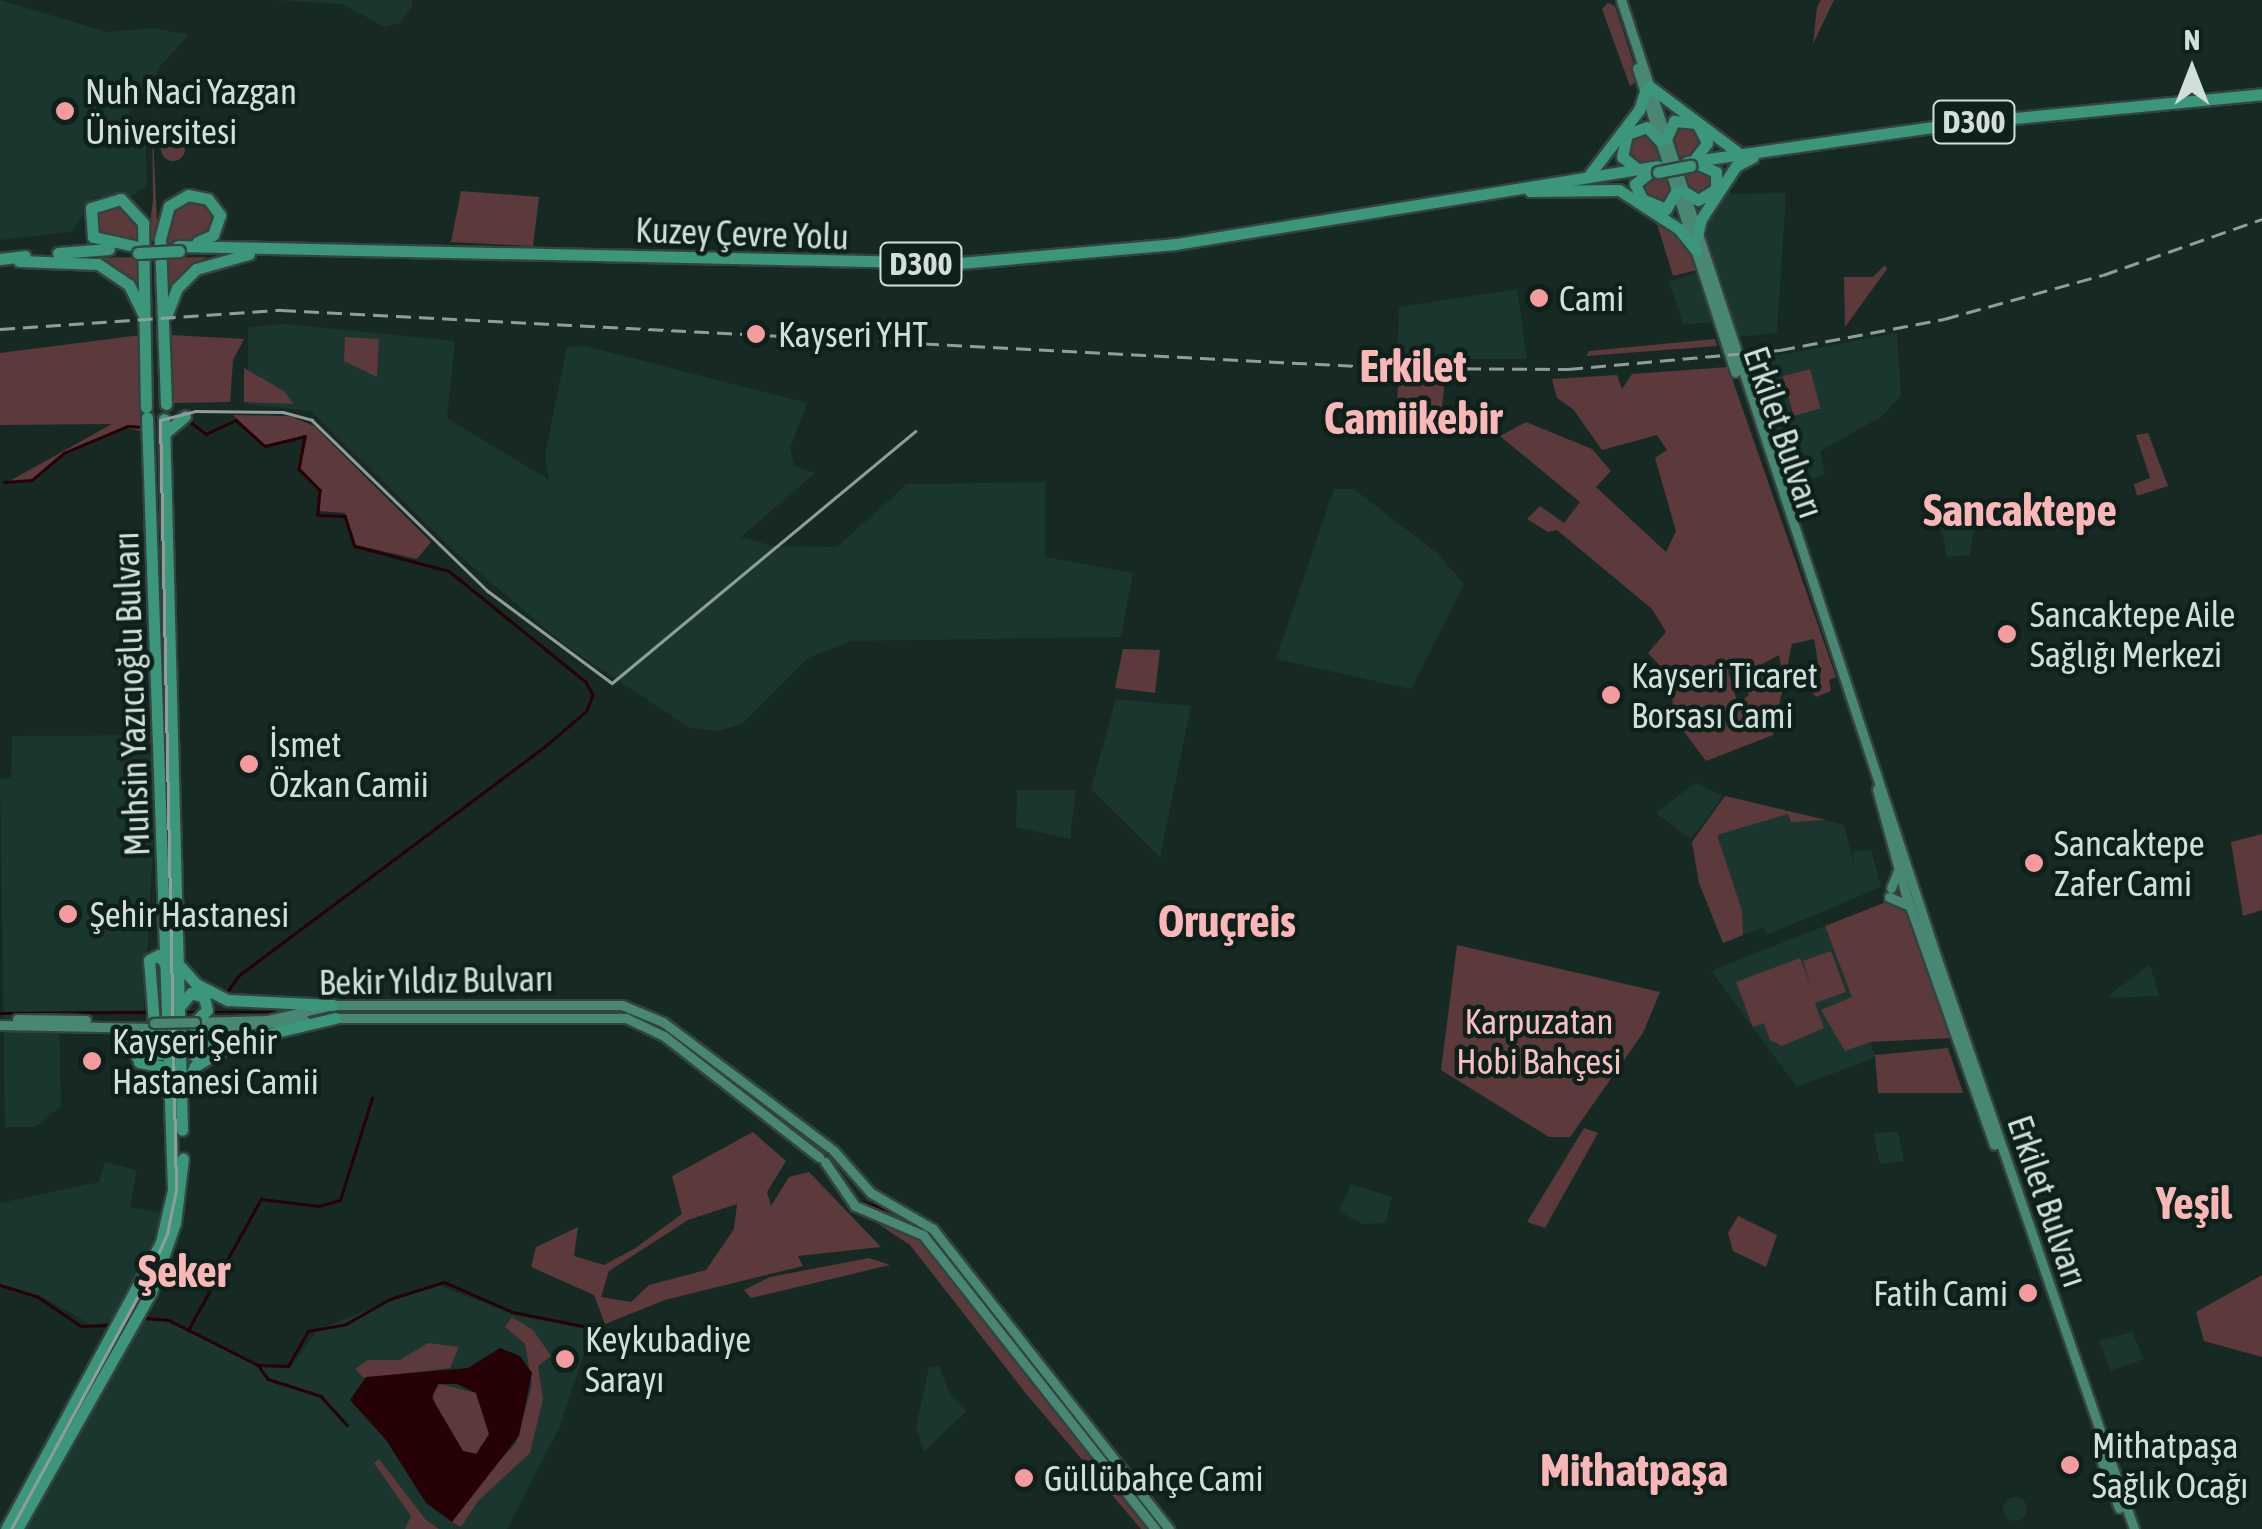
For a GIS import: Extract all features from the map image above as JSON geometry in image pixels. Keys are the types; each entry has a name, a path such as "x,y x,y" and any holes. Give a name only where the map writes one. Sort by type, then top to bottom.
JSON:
{"highway":[{"path":"1550,183 1598,170 1647,89 1722,146 1756,154"},
{"name":"D300","path":"1654,169 1916,132 2262,96"},
{"path":"1654,169 1626,164 1622,142 1642,126 1663,140 1676,120 1700,127 1706,152 1692,164"},
{"path":"1530,191 1619,190 1696,243 1701,218 1736,166 1756,154"},
{"path":"1654,169 1634,185 1642,199 1666,209 1680,191 1698,200 1716,189 1715,170 1692,164"},
{"name":"Kuzey Çevre Yolu","path":"178,248 960,263 1176,244 1654,169"},
{"name":"Kuzey Çevre Yolu","path":"178,248 960,268 1161,250 1654,169"},
{"path":"108,199 127,201 141,216 141,247 99,242 88,226 91,208 108,199"},
{"path":"178,248 203,242 217,230 220,215 208,199 175,200 160,239 166,404 154,400 147,412 164,426 185,416"},
{"name":"D300","path":"0,261 141,247 178,248"},
{"name":"D300","path":"0,261 141,247"},
{"name":"Muhsin Yazıcıoğlu Bulvarı","path":"17,1529 151,1292 168,1246 182,1176 174,1007 178,956 147,412 147,276 141,247"},
{"path":"164,328 178,288 202,265 231,255 286,252"},
{"path":"19,261 78,260 113,272 137,296 148,332"},
{"path":"147,276 155,270 162,275"},
{"path":"148,370 157,375 165,368"},
{"name":"Muhsin Yazıcıoğlu Bulvarı","path":"166,404 168,969 174,1007"},
{"path":"168,969 159,955 149,960 154,1026 142,1038 145,1053 160,1054 175,1040 192,1055 206,1052 208,1036 195,1025 207,1010 204,997 191,993 174,1007"},
{"path":"178,956 187,978 228,1000 334,1012"},
{"path":"181,1096 194,1068 238,1040 334,1012"},
{"path":"128,1029 139,1062 167,1063"},
{"name":"Muhsin Yazıcıoğlu Bulvarı","path":"6,1529 161,1242 176,1156 167,1063 175,1040"}],"main road":[{"name":"Erkilet Bulvarı","path":"1618,0 1725,342 1847,689 1899,869 1908,885"},
{"name":"Erkilet Bulvarı","path":"1696,243 1847,689 1908,885 2131,1529"},
{"path":"1708,328 1725,342"},
{"path":"1899,869 1890,892 1915,904"},
{"name":"Bekir Yıldız Bulvarı","path":"0,1022 128,1029 334,1012 622,1005 663,1022 831,1149 867,1190 934,1229 1169,1529"},
{"name":"Bekir Yıldız Bulvarı","path":"334,1012 626,1018 660,1033 822,1160 848,1200 923,1235 1155,1529"},
{"path":"822,1160 831,1149"},
{"path":"874,1228 879,1216"}],"shaded area":[{"name":"Nuh Naci Yazgan Üniversitesi","path":"0,0 107,32 154,28 189,35 160,66 148,93 129,94 130,129 145,129 147,186 131,196 95,197 71,232 0,240"},
{"path":"275,0 411,0 413,5 400,23 384,27 343,4"},
{"path":"1786,193 1777,333 1734,337 1703,225 1724,194"},
{"path":"1704,271 1723,322 1683,324 1669,281"},
{"path":"1517,289 1527,359 1397,359 1399,307"},
{"path":"285,324 455,341 447,418 549,480 545,455 567,347 585,346 807,403 790,448 794,466 815,473 741,537 773,546 837,547 907,484 1045,482 1045,557 1133,573 1121,637 850,641 808,658 742,724 717,731 690,728 565,645 454,551 311,411 248,404 248,327"},
{"path":"1897,333 1901,395 1881,417 1820,451 1825,475 1788,487 1743,362"},
{"path":"1334,489 1354,489 1438,554 1464,584 1411,689 1276,659"},
{"path":"1939,518 1974,527 1970,555 1947,557"},
{"path":"1116,699 1191,706 1160,857 1091,789"},
{"path":"159,735 144,1010 59,1011 61,1106 35,1127 5,1127 0,779 11,778 12,736"},
{"path":"1695,783 1723,796 1691,839 1656,813"},
{"path":"1017,790 1076,790 1070,839 1016,827"},
{"path":"1725,796 1844,825 1854,864 1853,851 1871,850 1881,887 1767,935 1763,927 1723,943 1699,883 1692,842"},
{"path":"1825,926 1876,1057 1797,1087 1711,971"},
{"path":"2150,964 2159,996 2110,998 2109,995"},
{"path":"1898,1132 1904,1161 1880,1164 1873,1133"},
{"path":"105,1162 137,1170 130,1207 166,1213 114,1321 92,1325 46,1299 0,1284 0,1203 99,1182"},
{"path":"1351,1184 1392,1197 1385,1223 1362,1224 1339,1211"},
{"path":"435,1284 515,1315 592,1330 559,1428 507,1529 23,1529 143,1321 167,1322 261,1366 291,1367 317,1330"},
{"path":"2132,1332 2144,1359 2111,1371 2099,1341"},
{"path":"500,1348 520,1356 532,1373 519,1436 452,1522 426,1503 386,1440 350,1400 366,1377 468,1368","holes":["438,1384 457,1384 476,1393 489,1434 476,1454 463,1451 432,1398"]},
{"path":"939,1366 950,1395 966,1411 924,1452 916,1427 929,1367"},
{"path":"2015,1497 2027,1509 2015,1521 2003,1509"}],"green space":[{"path":"1821,0 1834,0 1813,44 1817,7"},
{"path":"1608,3 1615,6 1639,80 1630,86 1602,9"},
{"path":"152,116 158,241 148,241 153,200"},
{"path":"1678,120 1704,134 1699,155 1676,160 1668,134"},
{"path":"1631,132 1654,134 1663,161 1638,166 1624,159"},
{"path":"173,137 182,140 182,158 173,161 164,158 161,149 164,140"},
{"path":"1704,167 1713,170 1712,191 1689,195 1679,171"},
{"path":"1667,173 1673,198 1669,206 1637,192 1649,176"},
{"path":"461,191 539,197 533,246 451,242"},
{"path":"185,197 214,205 217,228 193,242 165,244 167,214"},
{"path":"112,201 136,211 143,244 100,240 90,217"},
{"path":"1654,214 1679,230 1697,270 1673,276"},
{"path":"145,257 142,299 91,258"},
{"path":"207,257 192,266 166,310 165,258"},
{"path":"1885,265 1887,269 1845,327 1844,277 1873,277"},
{"path":"141,335 145,432 127,428 62,456 32,482 6,483 112,424 0,425 0,353"},
{"path":"171,335 244,339 233,360 230,402 174,403"},
{"path":"345,337 379,339 377,377 344,361"},
{"path":"1715,339 1717,346 1586,356 1589,351"},
{"path":"1728,367 1836,677 1829,680 1831,691 1816,697 1812,692 1821,681 1814,639 1792,644 1773,735 1706,761 1670,713 1673,701 1658,683 1667,673 1648,653 1666,632 1652,609 1557,530 1548,532 1527,519 1540,506 1564,523 1580,502 1500,436 1526,422 1592,449 1611,471 1596,487 1666,552 1676,531 1655,458 1667,450 1657,435 1602,450 1573,409 1557,398 1552,379 1617,375 1622,389 1632,374","holes":["1779,655 1781,665 1770,680 1757,667","1747,665 1753,682 1741,683 1749,695 1738,704 1728,671"]},
{"path":"244,368 284,391 294,404 244,402"},
{"path":"1810,369 1821,409 1794,416 1783,376"},
{"path":"1445,380 1442,407 1397,408 1398,383"},
{"path":"233,415 290,416 314,426 431,542 417,559 356,545 345,513 318,511 321,490 300,468 307,436 264,445"},
{"path":"2148,433 2168,486 2137,496 2134,484 2150,478 2136,435"},
{"path":"1123,649 1160,650 1155,693 1115,688"},
{"path":"1725,796 1826,820 1791,822 1788,814 1717,835 1742,911 1743,935 1723,943 1699,883 1692,842"},
{"path":"2262,834 2262,910 2243,916 2231,842"},
{"path":"1904,895 1952,1038 1870,1042 1845,1051 1821,1010 1852,997 1825,926"},
{"name":"Karpuzatan Hobi Bahçesi","path":"1457,945 1660,992 1643,1033 1570,1137 1549,1137 1441,1070"},
{"path":"1831,951 1846,992 1815,1003 1824,1028 1782,1046 1770,1040 1764,1023 1753,1027 1736,982 1800,958 1812,989 1803,961"},
{"path":"1948,1048 1963,1093 1878,1093 1875,1055"},
{"path":"1584,1128 1598,1133 1545,1228 1527,1222"},
{"path":"753,1132 786,1161 767,1192 771,1206 789,1177 809,1172 881,1247 798,1256 803,1266 665,1300 605,1324 594,1295 531,1267 536,1247 578,1227 574,1256 604,1265 634,1249 682,1214 672,1176","holes":["737,1204 734,1229 706,1270 649,1285 631,1302 601,1297 609,1271 688,1220"]},
{"path":"1738,1216 1777,1235 1766,1267 1733,1251 1728,1233"},
{"path":"877,1223 914,1233 929,1248 1149,1529 1141,1529 1028,1396 910,1245"},
{"path":"869,1258 890,1265 751,1298 744,1290 770,1277"},
{"path":"2262,1275 2262,1357 2204,1341 2196,1312"},
{"path":"512,1317 533,1330 551,1356 538,1366 543,1399 530,1453 478,1501 461,1527 452,1522 467,1497 516,1443 532,1385 525,1344 505,1327"},
{"path":"428,1343 459,1347 450,1368 364,1378 355,1369 368,1360 400,1360"},
{"path":"440,1384 476,1393 489,1434 478,1454 463,1451 439,1415 432,1394"},
{"path":"379,1459 426,1520 439,1529 405,1529 411,1516 374,1463"}],"waterway":[{"path":"188,420 206,434 236,420 265,446 305,436 299,469 320,490 318,515 345,516 355,546 449,571 586,682 593,695 587,711 545,747 239,976 227,993"},
{"path":"4,482 32,480 64,453 128,426 142,427"},
{"path":"329,1011 520,1009"},
{"path":"0,1013 149,1012"},
{"path":"182,1012 199,1012"},
{"path":"211,1012 280,1012"},
{"path":"656,1023 817,1147"},
{"path":"188,1330 261,1199 319,1206 340,1200 372,1098"},
{"path":"834,1165 840,1177"},
{"path":"856,1200 896,1212"},
{"path":"924,1228 1161,1529"},
{"path":"258,1365 288,1366 308,1331 346,1324 390,1299 444,1282 513,1312 593,1328"},
{"path":"0,1285 37,1296 81,1326 109,1325"},
{"path":"146,1318 169,1320 258,1365 268,1379 321,1396 347,1425"}],"tram line":[{"path":"11,1529 145,1283 167,1234 176,1190 160,420 195,411 283,412 312,420 488,591 612,683 915,431"}],"railway":[{"path":"0,329 281,310 1397,368 1568,369 1780,350 1944,319 2103,275 2262,219"}],"place":[{"name":"Nuh Naci Yazgan Üniversitesi","path":"65,111"},
{"name":"Cami","path":"1539,298"},
{"name":"Kayseri YHT","path":"756,334"},
{"name":"Sancaktepe Aile Sağlığı Merkezi","path":"2007,634"},
{"name":"Kayseri Ticaret Borsası Cami","path":"1611,695"},
{"name":"İsmet Özkan Camii","path":"249,764"},
{"name":"Sancaktepe Zafer Cami","path":"2034,863"},
{"name":"Şehir Hastanesi","path":"68,914"},
{"name":"Kayseri Şehir Hastanesi Camii","path":"92,1061"},
{"name":"Fatih Cami","path":"2028,1293"},
{"name":"Keykubadiye Sarayı","path":"565,1359"},
{"name":"Mithatpaşa Sağlık Ocağı","path":"2070,1465"},
{"name":"Güllübahçe Cami","path":"1024,1478"}],"district":[{"name":"Erkilet Camiikebir","path":"1413,393"},
{"name":"Sancaktepe","path":"2020,511"},
{"name":"Oruçreis","path":"1227,922"},
{"name":"Yeşil","path":"2194,1204"},
{"name":"Şeker","path":"184,1272"},
{"name":"Mithatpaşa","path":"1634,1471"}]}
